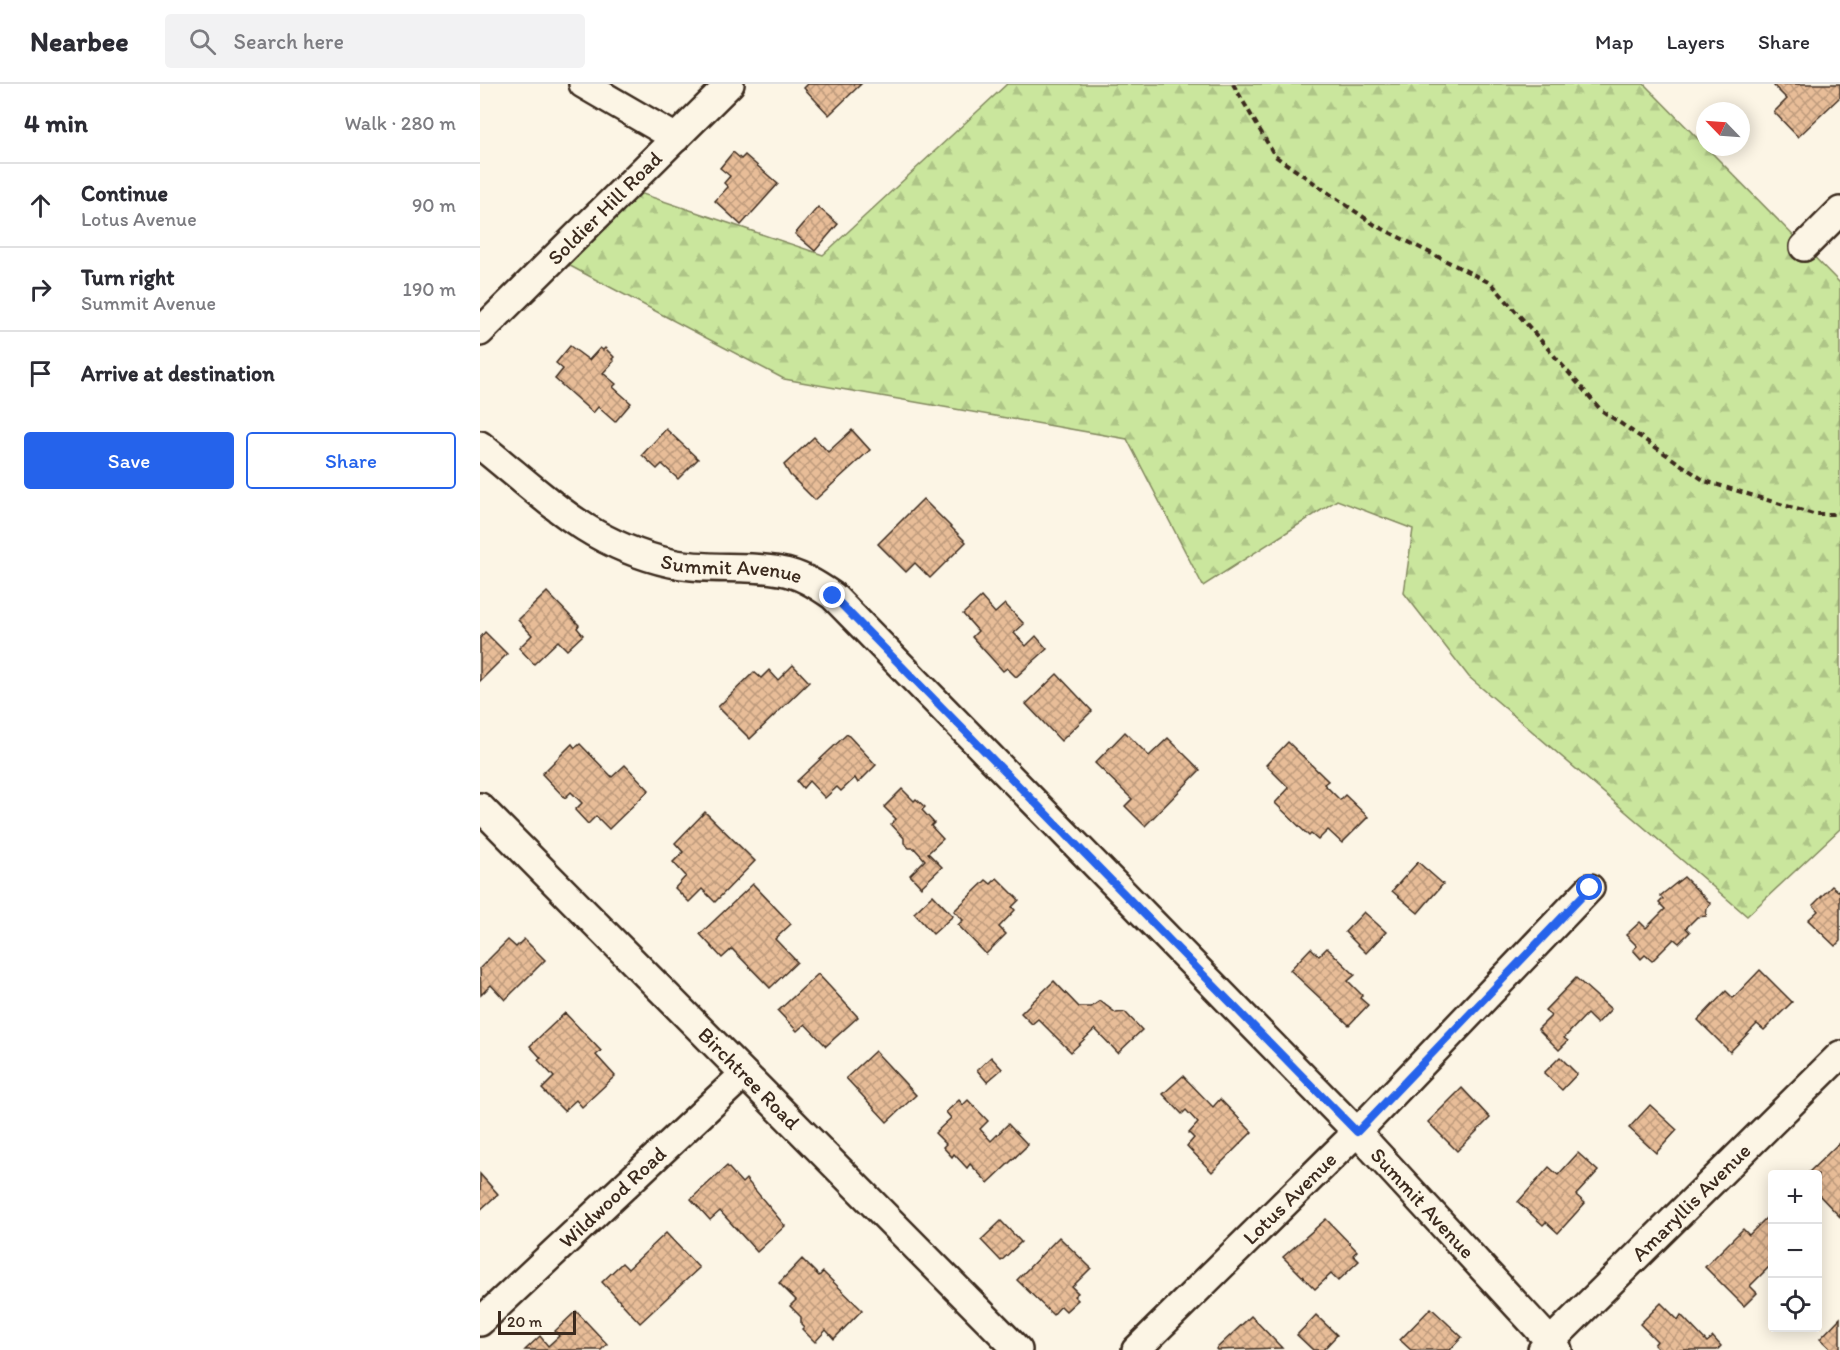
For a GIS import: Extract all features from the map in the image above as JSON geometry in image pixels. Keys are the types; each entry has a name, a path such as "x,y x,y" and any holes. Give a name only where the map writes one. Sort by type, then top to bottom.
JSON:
{"street":[{"path":"583,84 675,138"},
{"name":"Soldier Hill Road","path":"480,332 730,84"},
{"path":"1804,247 1840,211"},
{"name":"Summit Avenue","path":"480,445 561,513 596,535 633,552 672,563 712,569 781,571 808,579 833,596 1357,1132 1550,1347"},
{"name":"Birchtree Road","path":"480,807 1018,1350"},
{"name":"Lotus Avenue","path":"1136,1350 1357,1132 1590,888"},
{"name":"Amaryllis Avenue","path":"1550,1347 1840,1055"},
{"name":"Wildwood Road","path":"480,1322 744,1074"}],"path":[{"path":"1233,84 1275,156 1375,225 1492,284 1601,410 1705,481 1813,513 1840,514"}],"green space":[{"path":"1007,84 1644,84 1696,137 1696,156 1715,156 1840,283 1840,829 1747,916 1469,677 1404,593 1413,529 1337,500 1203,586 1127,439 784,379 555,258 625,188 823,255"}],"building":[{"path":"808,84 861,84 829,115 804,88"},
{"path":"1776,84 1840,84 1840,97 1798,137 1774,112 1787,99 1774,86"},
{"path":"733,152 741,159 745,155 778,184 741,225 715,201 728,187 724,183 730,176 720,168"},
{"path":"818,207 838,224 815,251 795,234"},
{"path":"570,346 589,360 600,348 603,350 605,348 614,357 612,359 614,361 603,373 616,384 613,387 631,403 615,422 598,407 593,413 555,379 563,369 556,363"},
{"path":"666,429 698,459 678,479 662,464 657,469 642,455"},
{"path":"852,430 870,450 815,500 790,475 784,465 814,437 828,452"},
{"path":"923,499 966,542 930,578 915,563 906,572 878,544"},
{"path":"547,592 579,625 577,628 583,635 567,650 558,641 534,664 519,648 532,635 518,620"},
{"path":"981,597 995,613 1005,604 1024,624 1014,633 1026,646 1036,636 1047,649 1016,677 1007,668 1003,671 972,637 978,631 963,614"},
{"path":"485,632 507,654 480,681 480,638"},
{"path":"793,665 809,682 750,739 718,707 754,672 761,678 769,670 778,680"},
{"path":"1057,674 1092,711 1061,741 1026,704"},
{"path":"1125,732 1149,756 1168,738 1200,770 1145,826 1125,806 1132,799 1095,763"},
{"path":"847,734 876,765 858,783 855,778 841,791 837,787 825,798 809,781 803,788 797,781"},
{"path":"1288,742 1328,781 1324,784 1340,800 1345,795 1368,817 1342,843 1328,830 1318,840 1311,834 1309,836 1275,803 1289,788 1266,765"},
{"path":"572,744 575,748 580,744 612,777 625,765 649,790 609,829 596,816 588,824 575,810 582,803 571,792 565,798 542,774"},
{"path":"902,789 914,801 916,799 925,807 922,810 934,823 931,826 943,839 928,853 942,867 921,887 910,875 925,860 914,848 909,848 904,843 904,838 891,824 896,819 884,807"},
{"path":"705,812 755,861 715,902 702,889 689,902 675,888 686,876 673,862 683,852 675,843"},
{"path":"1418,862 1443,884 1418,913 1392,891"},
{"path":"1684,877 1711,904 1707,908 1706,916 1697,917 1686,928 1690,932 1679,943 1674,939 1652,961 1645,955 1641,959 1633,950 1637,946 1626,935 1640,922 1646,928 1665,909 1659,903 1663,899 1660,896"},
{"path":"997,878 1019,900 1012,907 1015,910 999,927 1006,934 986,954 958,925 963,920 954,911 986,880 991,884"},
{"path":"753,884 791,924 775,939 797,962 770,988 732,949 722,958 700,934"},
{"path":"1832,886 1838,891 1840,889 1840,941 1835,946 1808,920 1818,911 1813,905"},
{"path":"933,895 953,916 933,934 914,913"},
{"path":"1364,912 1386,932 1366,953 1345,932"},
{"path":"524,939 545,960 505,1000 491,985 481,995 480,968 508,940 516,947"},
{"path":"1311,948 1319,956 1327,948 1355,975 1348,981 1368,1005 1349,1025 1290,970"},
{"path":"1760,970 1792,1002 1764,1030 1757,1024 1730,1052 1698,1020 1726,991 1733,998"},
{"path":"818,974 858,1017 826,1046 805,1024 797,1031 778,1011"},
{"path":"1576,978 1611,1009 1597,1024 1587,1014 1564,1038 1568,1041 1559,1050 1538,1029 1551,1016 1545,1010"},
{"path":"1054,981 1079,1007 1091,1007 1100,1001 1116,1013 1125,1012 1142,1030 1118,1053 1095,1029 1071,1052 1038,1019 1032,1024 1021,1013"},
{"path":"565,1013 601,1051 596,1055 615,1076 582,1107 576,1100 564,1111 542,1089 554,1077 538,1060 541,1058 530,1046"},
{"path":"875,1051 916,1095 887,1122 846,1078"},
{"path":"991,1057 1002,1069 987,1082 977,1070"},
{"path":"1560,1057 1577,1074 1562,1090 1544,1073"},
{"path":"1183,1076 1213,1107 1220,1099 1252,1132 1212,1172 1187,1146 1194,1138 1189,1133 1198,1123 1186,1110 1182,1114 1163,1094"},
{"path":"1462,1088 1490,1118 1457,1151 1428,1122"},
{"path":"959,1100 963,1105 968,1100 988,1121 980,1129 991,1141 1008,1124 1028,1145 988,1183 970,1164 967,1168 954,1154 952,1157 943,1147 946,1144 935,1133 951,1118 946,1112"},
{"path":"1650,1105 1677,1130 1656,1153 1629,1128"},
{"path":"1840,1142 1840,1217 1822,1198 1822,1170 1811,1170"},
{"path":"1578,1153 1598,1171 1576,1195 1585,1203 1558,1233 1546,1222 1543,1225 1518,1202 1549,1167 1558,1175"},
{"path":"727,1166 742,1183 746,1179 785,1226 757,1252 720,1211 710,1220 691,1199"},
{"path":"480,1174 498,1194 480,1210"},
{"path":"1768,1216 1768,1268 1750,1286 1757,1293 1744,1306 1705,1267 1743,1229 1749,1235"},
{"path":"1326,1219 1357,1251 1353,1255 1359,1261 1338,1281 1331,1274 1315,1289 1283,1257"},
{"path":"1001,1221 1021,1242 1001,1261 981,1240"},
{"path":"666,1233 699,1268 640,1323 602,1282 622,1263 628,1269"},
{"path":"1059,1237 1091,1268 1072,1287 1078,1293 1074,1296 1078,1300 1066,1311 1061,1306 1053,1315 1017,1280"},
{"path":"802,1259 819,1276 823,1272 862,1310 834,1339 826,1330 815,1342 802,1329 804,1327 801,1324 801,1317 790,1306 796,1300 779,1283"},
{"path":"1661,1303 1678,1320 1681,1315 1707,1342 1713,1337 1721,1346 1717,1350 1659,1350 1654,1345 1657,1341 1640,1324"},
{"path":"1431,1308 1462,1337 1450,1350 1411,1350 1400,1340"},
{"path":"576,1311 607,1344 601,1350 525,1350 540,1336 548,1346 559,1336 555,1331"},
{"path":"1316,1315 1337,1335 1323,1350 1313,1350 1297,1335"},
{"path":"1251,1316 1282,1348 1216,1349"},
{"path":"1840,1318 1840,1350 1832,1350 1820,1339"}],"route":[{"path":"833,596 1357,1132 1590,888"}]}
